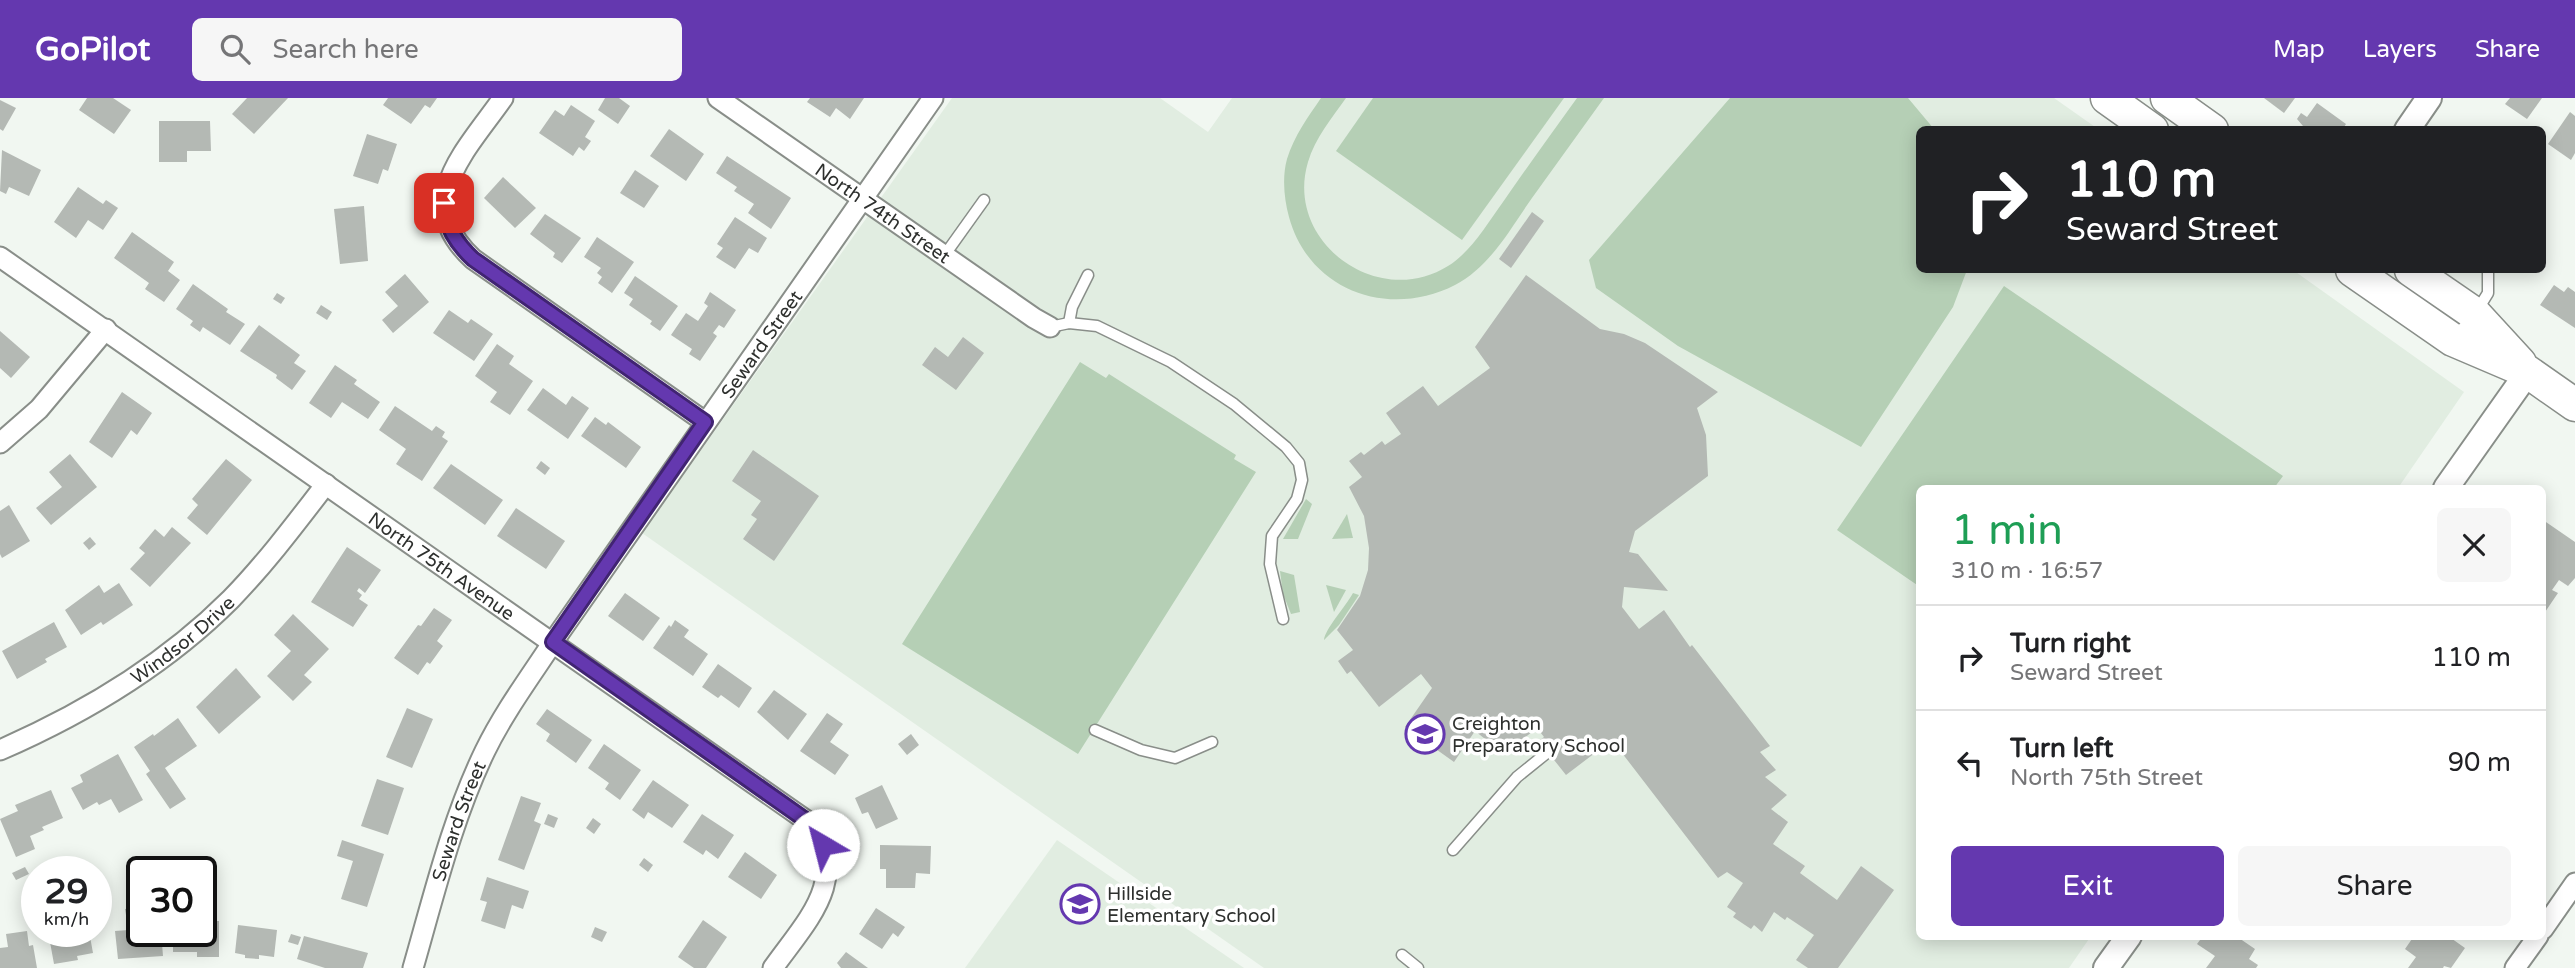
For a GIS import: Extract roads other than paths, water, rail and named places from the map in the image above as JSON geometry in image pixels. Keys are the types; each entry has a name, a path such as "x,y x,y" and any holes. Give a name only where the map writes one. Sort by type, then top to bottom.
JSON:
{"main road":[{"path":"2107,98 2146,126"},
{"path":"2167,98 2206,126"},
{"path":"2356,273 2453,340 2528,372 2575,405"},
{"path":"2415,273 2475,314 2528,372"}],"street":[{"path":"503,98 451,173 445,191 445,217 451,234 461,248 484,267 705,422"},
{"name":"Seward Street","path":"413,968 470,784 499,724 705,422 933,98"},
{"path":"2410,126 2429,98"},
{"name":"North 74th Street","path":"725,100 1034,318 1059,325"},
{"name":"North 75th Avenue","path":"0,257 807,821 823,845 828,864 826,884 816,906 773,968"},
{"path":"0,443 39,409 106,329"},
{"path":"2448,485 2528,372"},
{"name":"Windsor Drive","path":"0,750 55,726 117,690 176,647 230,600 272,554 326,484"},
{"path":"2546,925 2575,883"},
{"path":"2106,968 2123,940"},
{"path":"2515,968 2535,940"}],"lane":[{"path":"944,256 984,200"},
{"path":"2453,340 2475,314 2488,293 2488,273"},
{"path":"1059,325 1072,307 1088,275"},
{"path":"1059,325 1097,326 1171,362 1234,404 1286,447 1299,463 1302,480 1297,499 1272,536 1270,564 1283,619"},
{"path":"1095,730 1141,750 1170,758 1212,742"},
{"path":"1453,850 1517,777 1548,752"},
{"path":"1402,955 1418,968"}],"place":[{"name":"Creighton Preparatory School","path":"1425,734"},
{"name":"Hillside Elementary School","path":"1080,904"}]}
